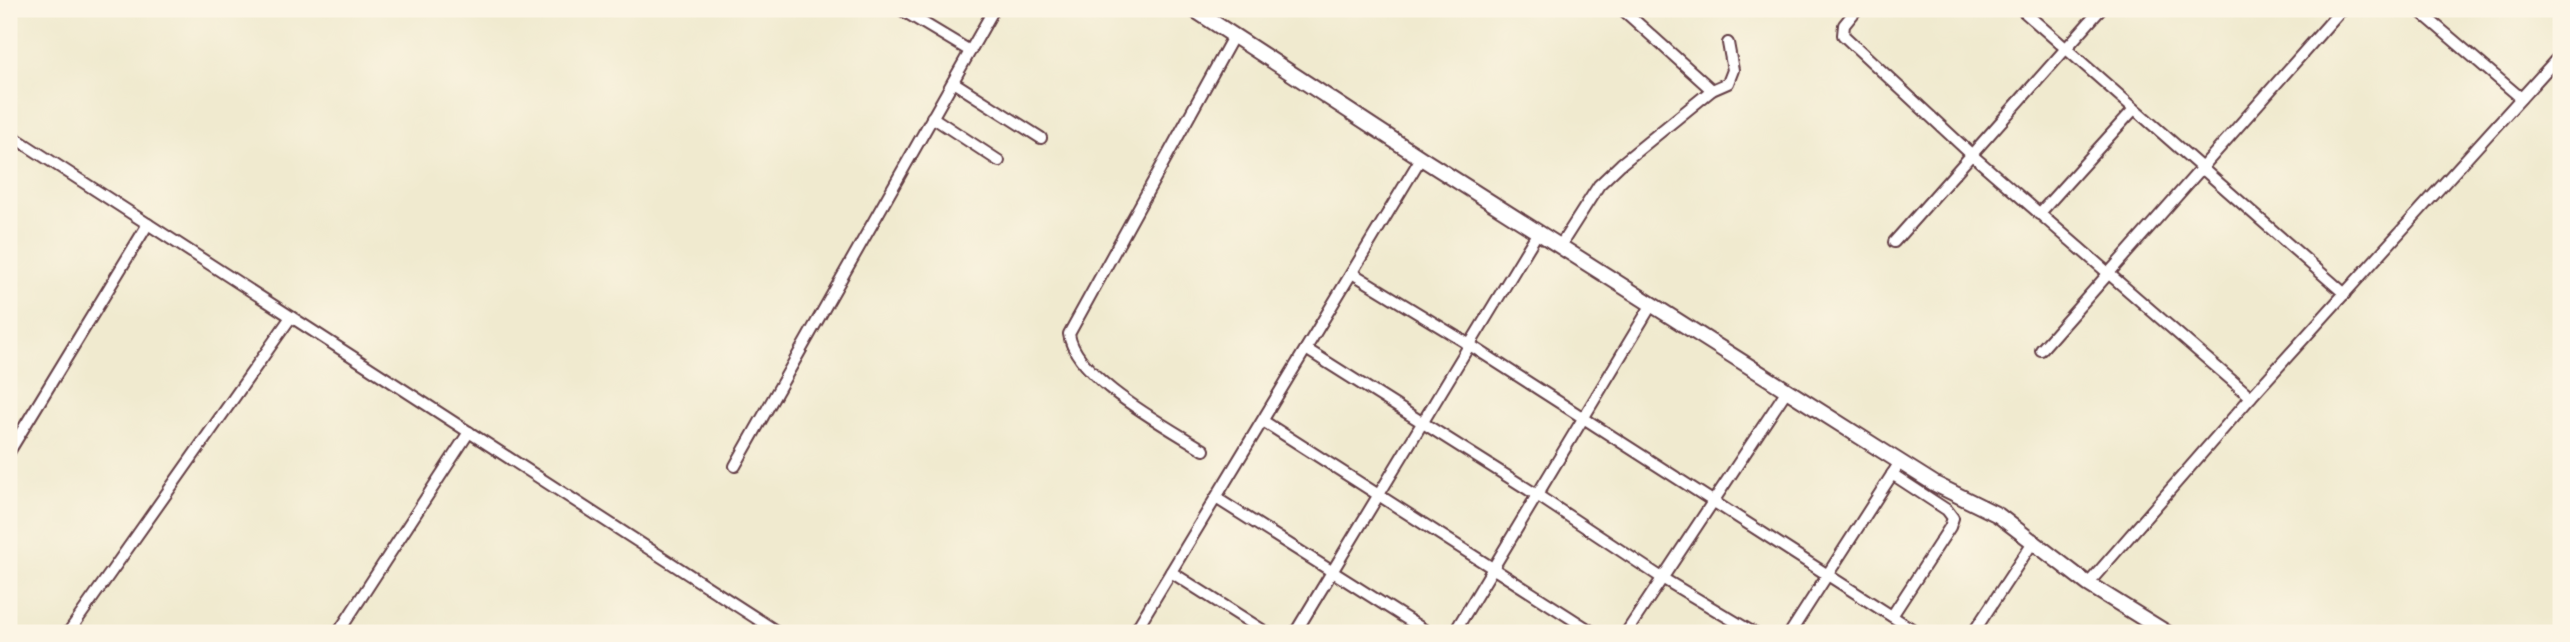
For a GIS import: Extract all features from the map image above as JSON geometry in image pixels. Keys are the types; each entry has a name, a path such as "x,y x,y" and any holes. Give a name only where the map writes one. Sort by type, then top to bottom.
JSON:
{"street":[{"path":"900,9 970,51"},
{"path":"735,466 994,9"},
{"path":"1194,9 1422,158 1787,390 1896,468 1947,510 1953,518 1950,527 1892,616"},
{"path":"1622,9 1712,90"},
{"path":"1857,9 1844,25 1843,35 1972,155 2251,397"},
{"path":"2021,9 2345,294"},
{"path":"1894,243 2101,9"},
{"path":"2041,350 2342,9"},
{"path":"2417,9 2521,98"},
{"path":"1204,450 1098,381 1082,361 1069,334 1234,35"},
{"path":"1560,246 1587,202 1614,171 1712,90 1724,87 1731,77 1733,63 1728,43"},
{"path":"2088,583 2251,397 2561,54"},
{"path":"953,82 1041,138"},
{"path":"2039,214 2134,109"},
{"path":"932,117 999,161"},
{"path":"9,134 779,633"},
{"path":"1135,633 1422,158"},
{"path":"9,452 148,224"},
{"path":"1295,633 1538,232"},
{"path":"1352,273 1470,345 1918,633"},
{"path":"1454,633 1652,304"},
{"path":"68,633 291,317"},
{"path":"1306,349 1537,495 1662,578 1755,633"},
{"path":"1626,633 1787,390"},
{"path":"1262,421 1594,633"},
{"path":"338,633 469,432"},
{"path":"1896,468 1998,515 2088,583 2168,633"},
{"path":"1790,633 1896,468"},
{"path":"1216,498 1429,633"},
{"path":"1973,633 2034,542"},
{"path":"1171,572 1267,633"}]}
